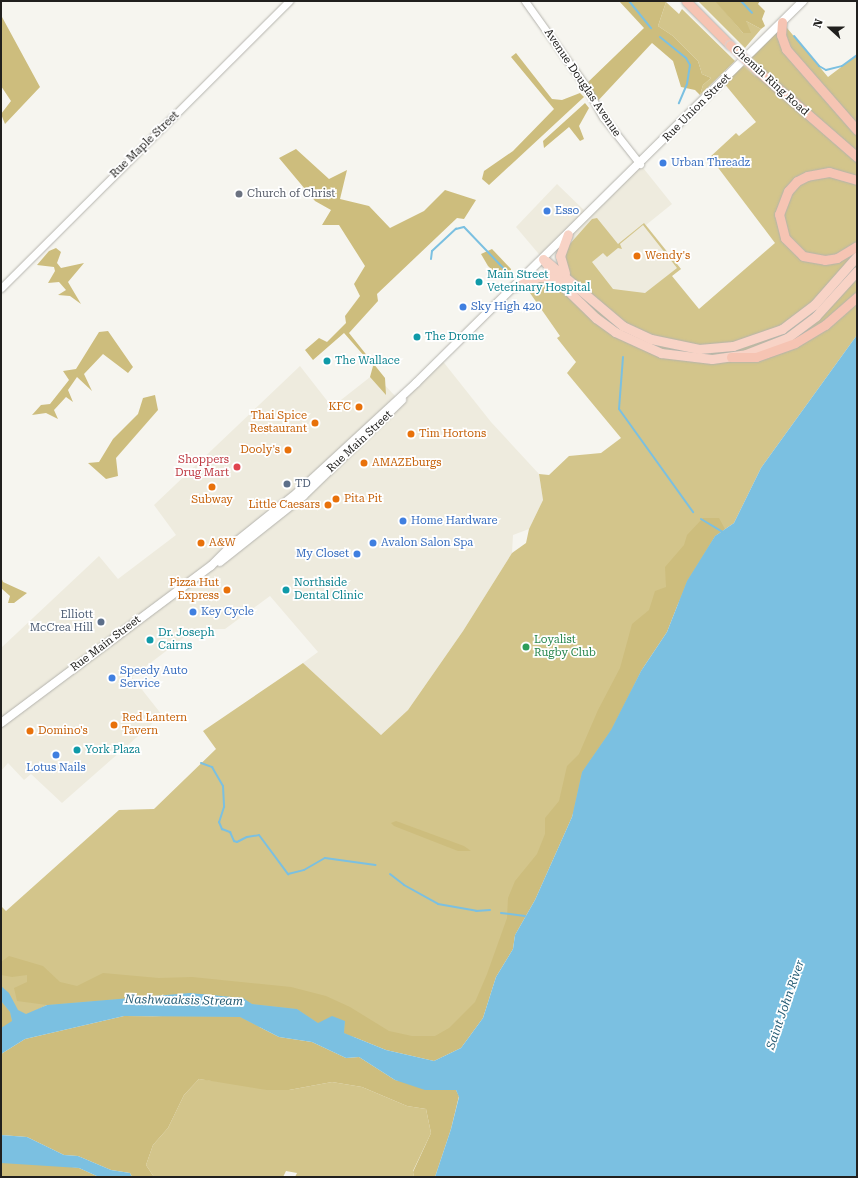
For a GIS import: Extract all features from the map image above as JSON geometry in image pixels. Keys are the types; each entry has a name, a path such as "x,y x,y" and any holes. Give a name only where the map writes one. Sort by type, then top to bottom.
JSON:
{"highway":[{"name":"Chemin Ring Road","path":"686,1 757,70 857,157"},
{"path":"782,22 781,35 786,49 857,130"},
{"path":"857,180 829,172 808,176 797,181 788,191 779,214 785,238 803,256 825,260 837,258 857,246"},
{"path":"731,357 756,357 795,343 825,325 857,297"}],"main road":[{"name":"Rue Union Street","path":"640,164 803,1"},
{"name":"Rue Main Street","path":"1,723 211,566 232,545 297,493 411,388 640,164"},
{"path":"566,276 560,256 568,234"},
{"path":"543,259 566,276 600,308 635,332 679,347 716,348 762,338 791,323 818,301 857,256"},
{"path":"543,259 561,284 596,318 615,332 647,348 688,358 731,357 760,349 787,338 804,326 829,304 857,271"},
{"path":"515,287 539,277 551,278 561,284"}],"street":[{"name":"Rue Maple Street","path":"1,288 289,1"},
{"name":"Avenue Douglas Avenue","path":"525,1 585,85 603,117 640,164"}],"shaded area":[{"path":"619,1 666,2 658,26 673,36 698,61 702,74 711,78 703,85 700,95 695,90 681,87 673,61 652,43 595,104 585,85 644,28"},
{"path":"698,1 716,1 743,33 746,21 761,29 745,48"},
{"path":"715,1 760,1 758,4 765,11 762,19 765,26 761,29 746,21 751,33 743,33"},
{"path":"666,2 679,14 682,9 735,61 700,95 703,85 711,78 702,74 698,61 673,36 658,26"},
{"path":"2,17 40,87 5,124 1,114 11,101 1,86"},
{"path":"782,22 828,77 857,55 857,335 761,468 734,523 715,536 641,671 461,1048 47,1005 1,1028 1,906 6,911 119,810 154,809 216,749 203,731 303,663 381,735 408,710 463,631 512,553 526,543 529,529 543,500 539,474 549,475 569,456 601,453 621,438 567,373 576,362 557,338 560,336 523,283 551,278 565,258 568,246 592,219 597,218 618,244 644,223 681,269 672,276 699,309 775,243 710,157 736,133 739,136 756,122 723,82","holes":["643,225 677,268 645,293 613,289 592,262 603,253 607,257 618,248 622,249 620,244"]},
{"path":"516,53 552,99 562,100 580,93 584,97 489,185 482,179 484,171 513,151 554,109 511,57"},
{"path":"585,103 589,108 579,126 584,139 580,141 569,127 544,148 543,141"},
{"path":"296,149 329,179 347,170 340,199 369,206 390,228 424,211 445,190 476,200 464,219 457,218 377,294 378,301 349,333 385,378 386,395 370,377 373,366 344,333 313,360 305,350 319,338 327,342 346,323 345,316 360,296 354,284 365,266 339,225 322,225 331,210 315,201 279,158"},
{"path":"640,164 672,204 646,225 681,269 646,296 611,291 568,234 543,259 516,227 557,184 587,213"},
{"path":"56,248 61,252 57,263 61,268 84,263 68,282 81,304 70,296 58,295 66,290 59,282 48,283 55,271 54,267 37,265 49,251"},
{"path":"492,249 511,269 511,276 503,280 488,266 481,254"},
{"path":"108,331 133,367 128,373 103,354 84,374 92,391 77,377 68,390 73,402 66,397 54,410 58,419 46,413 32,415 41,405 50,404 69,380 63,371 76,369 99,332"},
{"path":"441,359 491,422 539,474 543,500 529,529 513,535 512,553 463,631 408,710 381,735 303,663 318,652 270,596 225,629 195,629 132,677 162,715 62,803 31,774 24,780 8,763 1,771 1,648 99,556 118,579 176,535 154,505 300,366 332,407 374,374 398,399"},
{"path":"155,395 158,410 116,458 118,476 106,479 88,463 99,462 113,439 138,414 143,398"},
{"path":"703,518 719,518 725,529 715,536 687,581 667,632 641,671 611,730 582,772 572,817 535,900 515,935 513,949 496,977 483,1018 461,1048 434,1061 386,1050 344,1033 345,1021 318,1023 297,1009 252,1004 242,998 190,993 47,1005 17,1001 14,988 27,982 27,975 12,977 1,975 1,962 9,956 43,966 60,982 77,986 103,973 159,978 192,977 291,987 326,996 350,1007 389,1031 412,1036 435,1036 449,1028 475,1002 487,974 507,918 508,898 515,881 537,854 545,834 545,818 559,801 567,766 579,754 598,710 620,668 632,624 649,610 655,591 666,587 665,567 684,545 687,535"},
{"path":"1,577 3,582 27,593 14,603 8,603 10,596 1,588"},
{"path":"396,821 464,846 471,851 458,851 394,826 391,823"},
{"path":"1,1001 10,1012 12,1022 1,1029"},
{"path":"124,1016 240,1017 279,1037 312,1042 346,1058 359,1057 395,1080 456,1090 459,1096 451,1129 435,1177 414,1177 413,1172 431,1133 426,1109 407,1106 362,1087 332,1082 289,1090 267,1090 199,1079 184,1095 168,1128 153,1145 146,1165 154,1177 132,1177 130,1173 111,1170 78,1156 64,1155 27,1137 1,1135 1,1054 25,1039"},
{"path":"199,1079 289,1090 332,1082 362,1087 407,1106 426,1109 431,1133 413,1171 414,1177 295,1177 297,1173 286,1171 283,1177 154,1177 146,1165 153,1145 168,1128 184,1095"},
{"path":"1,1157 79,1168 99,1177 1,1177"}],"water":[{"path":"857,335 857,1177 435,1177 451,1129 459,1097 456,1090 425,1090 395,1080 359,1057 346,1058 312,1042 279,1037 240,1017 124,1016 25,1039 1,1054 1,1028 12,1021 10,1012 1,1001 1,986 9,993 18,1010 26,1014 47,1005 190,993 243,998 252,1004 297,1009 318,1023 332,1016 345,1021 344,1033 386,1050 434,1061 461,1048 483,1018 496,977 513,949 515,935 535,900 572,817 582,772 611,730 641,671 667,632 687,581 715,536 734,523 761,468"},
{"path":"1,1135 27,1137 64,1155 78,1156 111,1170 130,1173 132,1177 99,1177 79,1168 1,1163"}],"waterway":[{"path":"629,1 651,28"},
{"path":"741,1 752,13"},
{"path":"794,36 819,66 826,70 842,66 857,55"},
{"path":"660,37 686,58 690,65 687,84 679,103"},
{"path":"431,259 432,251 456,229 464,227 508,273"},
{"path":"623,357 619,409 693,512"},
{"path":"701,519 724,533"},
{"path":"201,763 212,767 223,786 224,807 219,822 222,829 230,832 234,841 237,842 247,837 259,835 288,874 304,870 325,858 376,865"},
{"path":"390,874 404,885 438,904 476,911 490,910"},
{"path":"501,913 525,916"}],"place":[{"name":"Urban Threadz","path":"663,163"},
{"name":"Church of Christ","path":"239,194"},
{"name":"Esso","path":"547,211"},
{"name":"Wendy's","path":"637,256"},
{"name":"Main Street Veterinary Hospital","path":"479,282"},
{"name":"Sky High 420","path":"463,307"},
{"name":"The Drome","path":"417,337"},
{"name":"The Wallace","path":"327,361"},
{"name":"KFC","path":"359,407"},
{"name":"Thai Spice Restaurant","path":"315,423"},
{"name":"Tim Hortons","path":"411,434"},
{"name":"Dooly's","path":"288,450"},
{"name":"AMAZEburgs","path":"364,463"},
{"name":"Shoppers Drug Mart","path":"237,467"},
{"name":"TD","path":"287,484"},
{"name":"Subway","path":"212,487"},
{"name":"Pita Pit","path":"336,499"},
{"name":"Little Caesars","path":"328,505"},
{"name":"Home Hardware","path":"403,521"},
{"name":"A&W","path":"201,543"},
{"name":"Avalon Salon Spa","path":"373,543"},
{"name":"My Closet","path":"357,554"},
{"name":"Pizza Hut Express","path":"227,590"},
{"name":"Northside Dental Clinic","path":"286,590"},
{"name":"Key Cycle","path":"193,612"},
{"name":"Elliott McCrea Hill","path":"101,622"},
{"name":"Dr. Joseph Cairns","path":"150,640"},
{"name":"Loyalist Rugby Club","path":"526,647"},
{"name":"Speedy Auto Service","path":"112,678"},
{"name":"Red Lantern Tavern","path":"114,725"},
{"name":"Domino's","path":"30,731"},
{"name":"York Plaza","path":"77,750"},
{"name":"Lotus Nails","path":"56,755"}],"water label":[{"name":"Nashwaaksis Stream","path":"184,1001"},
{"name":"Saint John River","path":"786,1005"}]}
